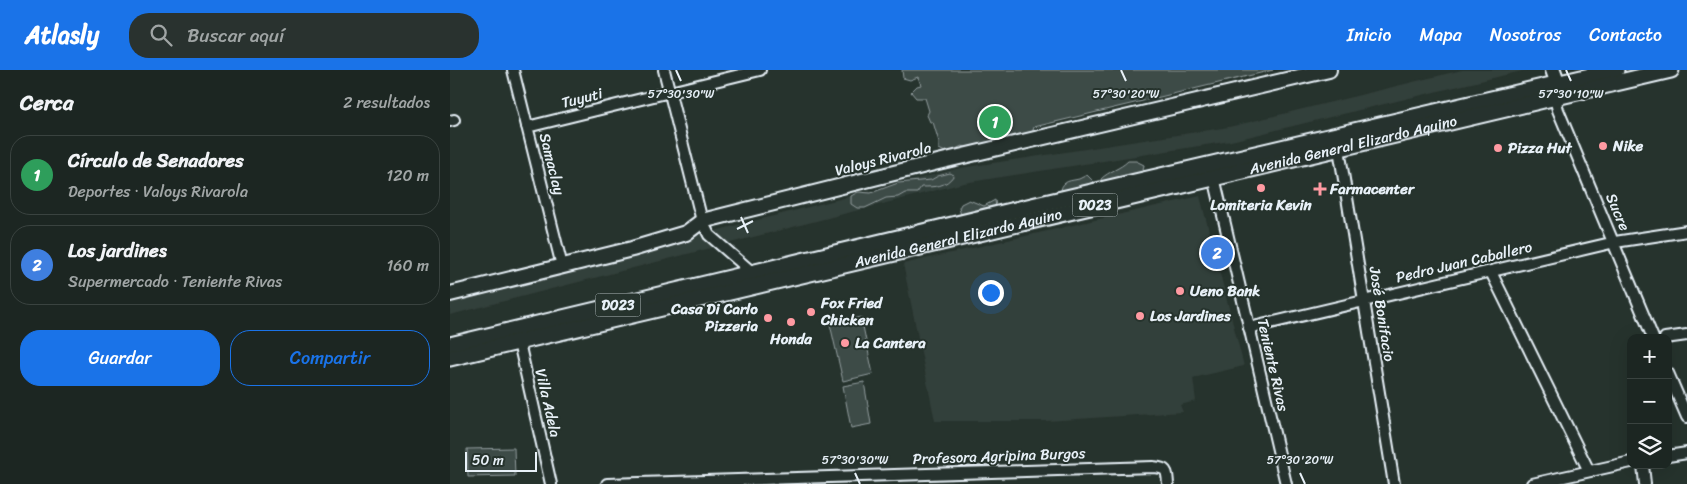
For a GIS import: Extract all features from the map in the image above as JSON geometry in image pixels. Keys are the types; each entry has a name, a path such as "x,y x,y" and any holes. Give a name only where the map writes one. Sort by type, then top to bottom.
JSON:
{"main road":[{"name":"Avenida General Elizardo Aquino","path":"450,345 517,336 1213,171 1561,81 1616,70"},
{"name":"Avenida General Elizardo Aquino","path":"450,358 517,336 753,273 1036,205 1339,149 1561,81 1671,70"}],"street":[{"name":"Samaclay","path":"513,70 562,266"},
{"path":"664,70 702,221 709,235 753,273"},
{"name":"Tuyuti","path":"527,127 760,70"},
{"name":"Valoys Rivarola","path":"450,294 686,233 702,221 938,162 1329,70"},
{"name":"Sucre","path":"1561,81 1558,110 1615,242 1651,334"},
{"name":"José Bonifacio","path":"1339,149 1394,484"},
{"name":"Teniente Rivas","path":"1213,171 1286,484"},
{"name":"Pedro Juan Caballero","path":"1249,328 1615,242 1687,231"},
{"path":"1491,272 1589,471"},
{"path":"1672,337 1687,335"},
{"name":"Villa Adela","path":"517,336 551,484"},
{"path":"1671,379 1687,417"},
{"path":"1672,455 1687,453"},
{"path":"1532,484 1627,463"},
{"name":"Profesora Agripina Burgos","path":"607,484 1153,467 1166,470 1168,484"},
{"path":"1643,469 1645,484"},
{"path":"928,473 929,484"}],"shaded area":[{"path":"902,70 1273,70 1034,127 1031,137 1000,143 991,142 969,148 962,146 947,153 939,149 939,142 933,122 930,122 927,115 929,111 925,98 916,98 911,92 921,85 918,77 910,80 903,78"},
{"path":"1462,70 1526,70 1231,141 964,183 450,315 450,299 960,168 1229,127"},
{"path":"1128,161 1136,161 1144,165 1142,176 1124,179 1116,178 1110,182 1102,183 1101,179 1104,176"},
{"path":"950,173 954,175 944,184 921,187 917,193 905,193 898,197 886,198 865,208 857,208 851,204 851,196 858,192 871,193 898,183 931,180"},
{"path":"1087,175 1094,182 1093,186 1064,193 1061,190 1065,183"},
{"path":"1200,196 1244,366 1193,378 1196,401 1180,405 1183,412 1047,421 935,421 903,264"},
{"path":"969,200 984,206 995,200 996,208 983,212 979,210 964,216 961,215 959,208 961,204"},
{"path":"861,317 873,374 843,381 830,324"},
{"path":"864,382 871,424 851,428 843,386"},
{"path":"514,448 515,476 468,477 467,449"}],"place":[{"name":"Círculo de Senadores","path":"995,122"},
{"name":"Nike","path":"1603,146"},
{"name":"Pizza Hut","path":"1498,148"},
{"name":"Lomiteria Kevin","path":"1261,188"},
{"name":"Farmacenter","path":"1320,189"},
{"name":"Los jardines","path":"1217,253"},
{"name":"Ueno Bank","path":"1180,291"},
{"name":"Fox Fried Chicken","path":"811,312"},
{"name":"Los Jardines","path":"1140,316"},
{"name":"Casa Di Carlo Pizzeria","path":"768,318"},
{"name":"Honda","path":"791,322"},
{"name":"La Cantera","path":"845,343"}]}
